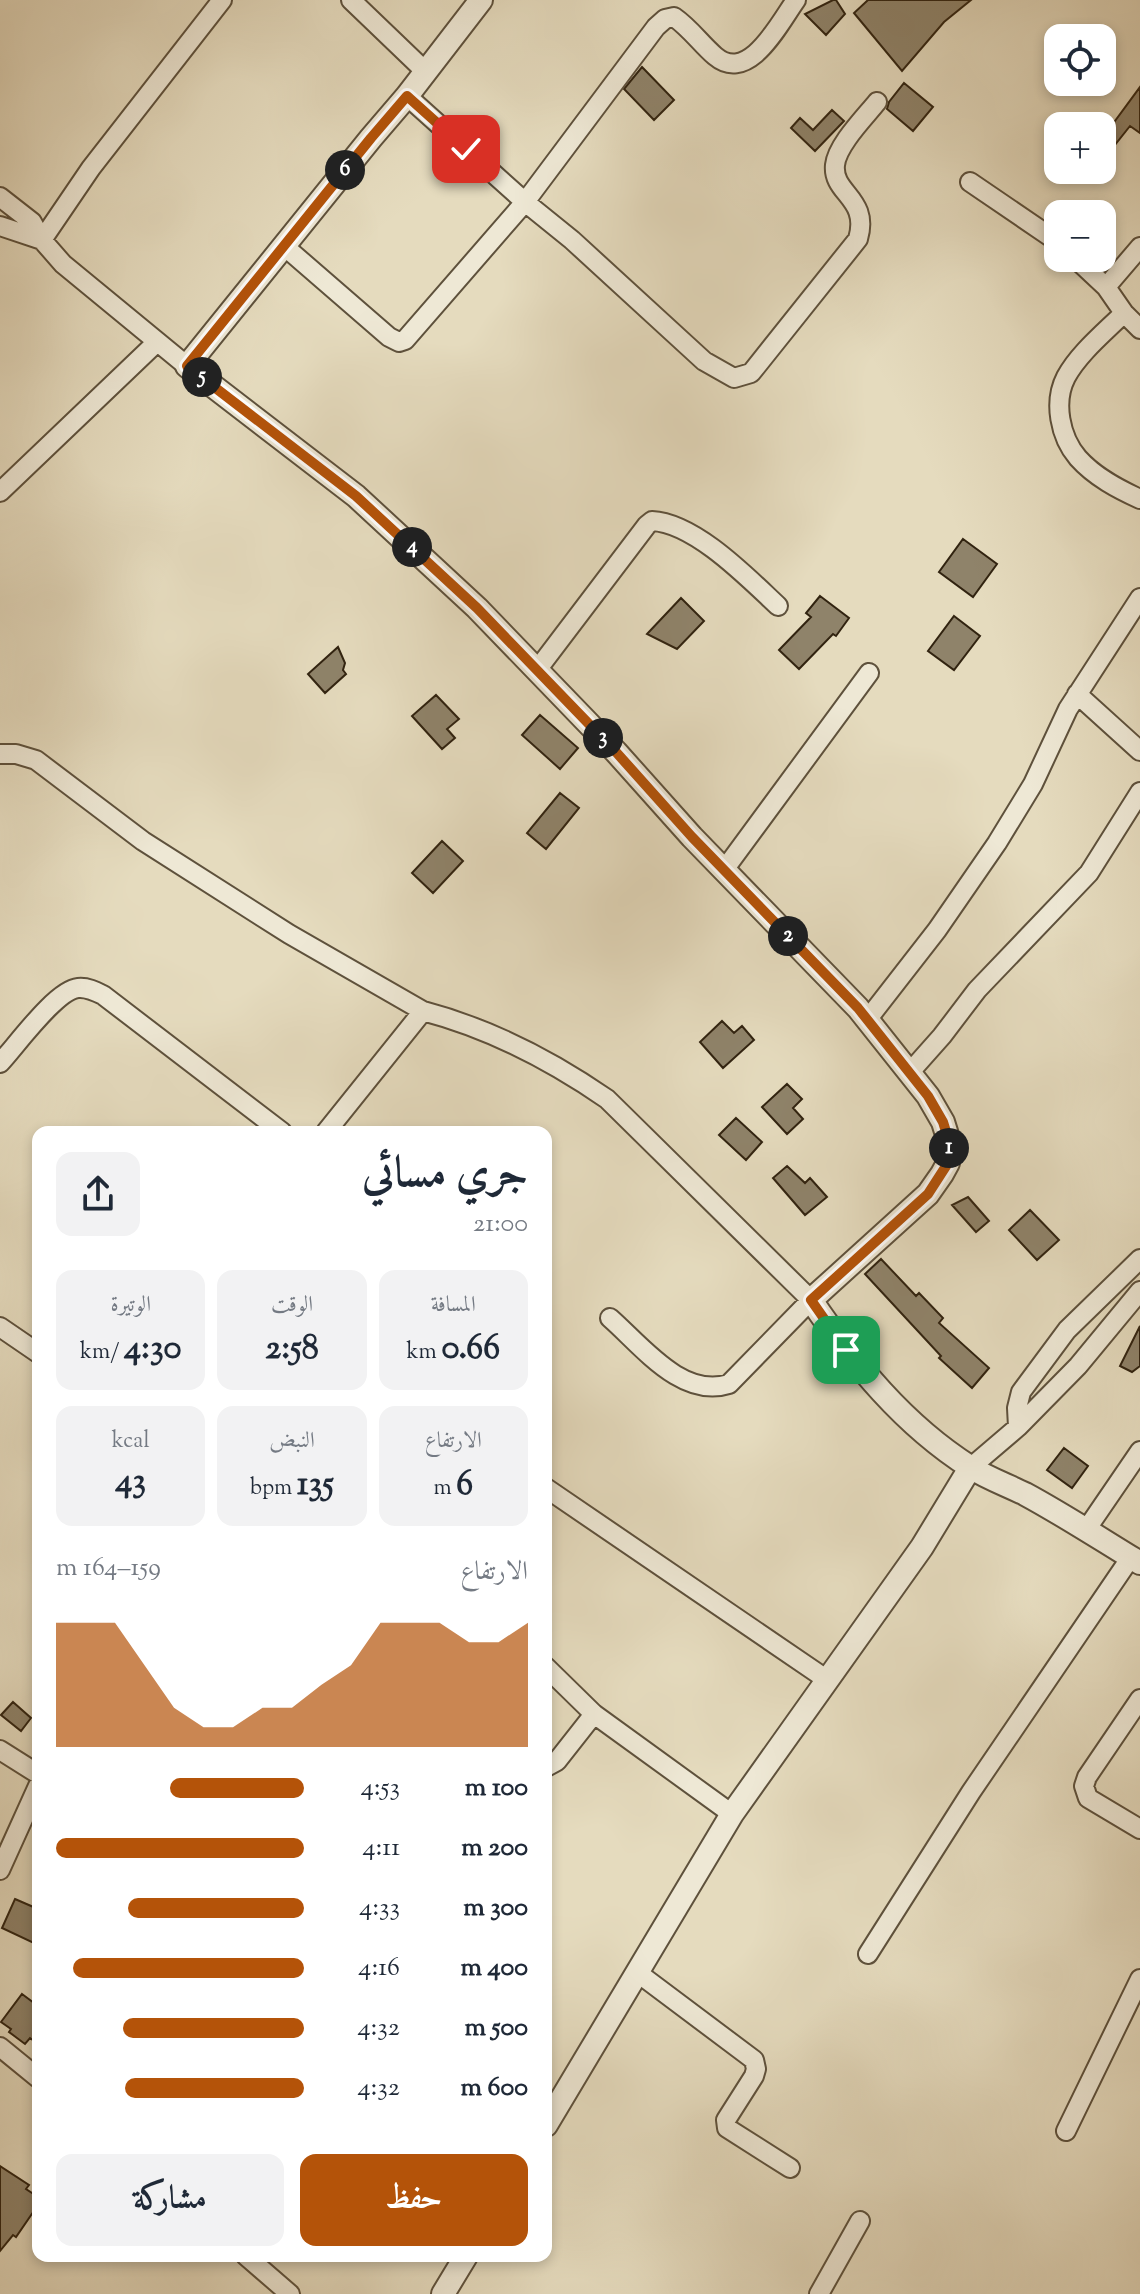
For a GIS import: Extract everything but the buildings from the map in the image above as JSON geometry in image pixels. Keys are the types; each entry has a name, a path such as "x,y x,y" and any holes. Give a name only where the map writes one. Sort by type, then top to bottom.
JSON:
{"street":[{"path":"42,240 91,168 222,0"},
{"path":"351,0 426,72"},
{"path":"187,366 407,96 481,0"},
{"path":"284,246 389,337 399,342 412,335 525,202 665,19 674,17 719,59 737,64 757,54 796,0"},
{"path":"407,96 572,240 704,361 724,375 741,378 751,373 858,239 861,216 839,181 835,165 844,143 877,102"},
{"path":"970,182 1044,232"},
{"path":"0,197 32,222 42,240 63,264 187,366 356,496 477,608 867,1020 910,1072 943,1122 948,1138 948,1163 928,1194 811,1300 729,1384 718,1388 703,1387 676,1376 610,1318"},
{"path":"0,226 42,240"},
{"path":"1106,287 1140,247"},
{"path":"1090,272 1140,329"},
{"path":"1124,313 1067,375 1058,398 1061,423 1077,457 1108,484 1140,499"},
{"path":"0,492 157,342"},
{"path":"537,670 652,521 664,523 706,542 778,606"},
{"path":"867,1020 937,930 997,843 1033,784 1068,709 1140,598"},
{"path":"724,870 869,673"},
{"path":"1077,694 1140,751"},
{"path":"0,754 16,754 36,760 143,841 289,934 423,1011 459,1021 514,1046 575,1077 607,1099 811,1300 846,1350 887,1399 935,1441 970,1468 1026,1495 1135,1560 979,1779 868,1954"},
{"path":"910,1072 977,990 1089,873 1140,792"},
{"path":"0,1063 59,998 76,988 91,989 274,1126"},
{"path":"331,1126 423,1011"},
{"path":"1018,1427 1017,1408 1021,1392 1067,1330 1140,1259"},
{"path":"552,2115 732,1814 922,1547 970,1468 1018,1427 1078,1366 1140,1291"},
{"path":"0,1327 32,1349"},
{"path":"1086,1530 1140,1451"},
{"path":"552,1492 826,1679"},
{"path":"552,1673 594,1714 732,1814"},
{"path":"1140,1699 1084,1786 1088,1798 1140,1829"},
{"path":"552,1764 594,1714"},
{"path":"0,1750 32,1770"},
{"path":"0,1870 32,1799"},
{"path":"638,1973 754,2060 754,2076 726,2120 727,2128 790,2168"},
{"path":"1066,2131 1140,1979"},
{"path":"0,2047 32,2073"},
{"path":"819,2294 860,2221"},
{"path":"253,2262 290,2294"},
{"path":"443,2294 462,2262"}],"route":[{"path":"466,149 407,96 187,366 356,496 477,608 858,1008 928,1096 948,1138 948,1163 942,1174 928,1194 811,1300 846,1350"}]}
